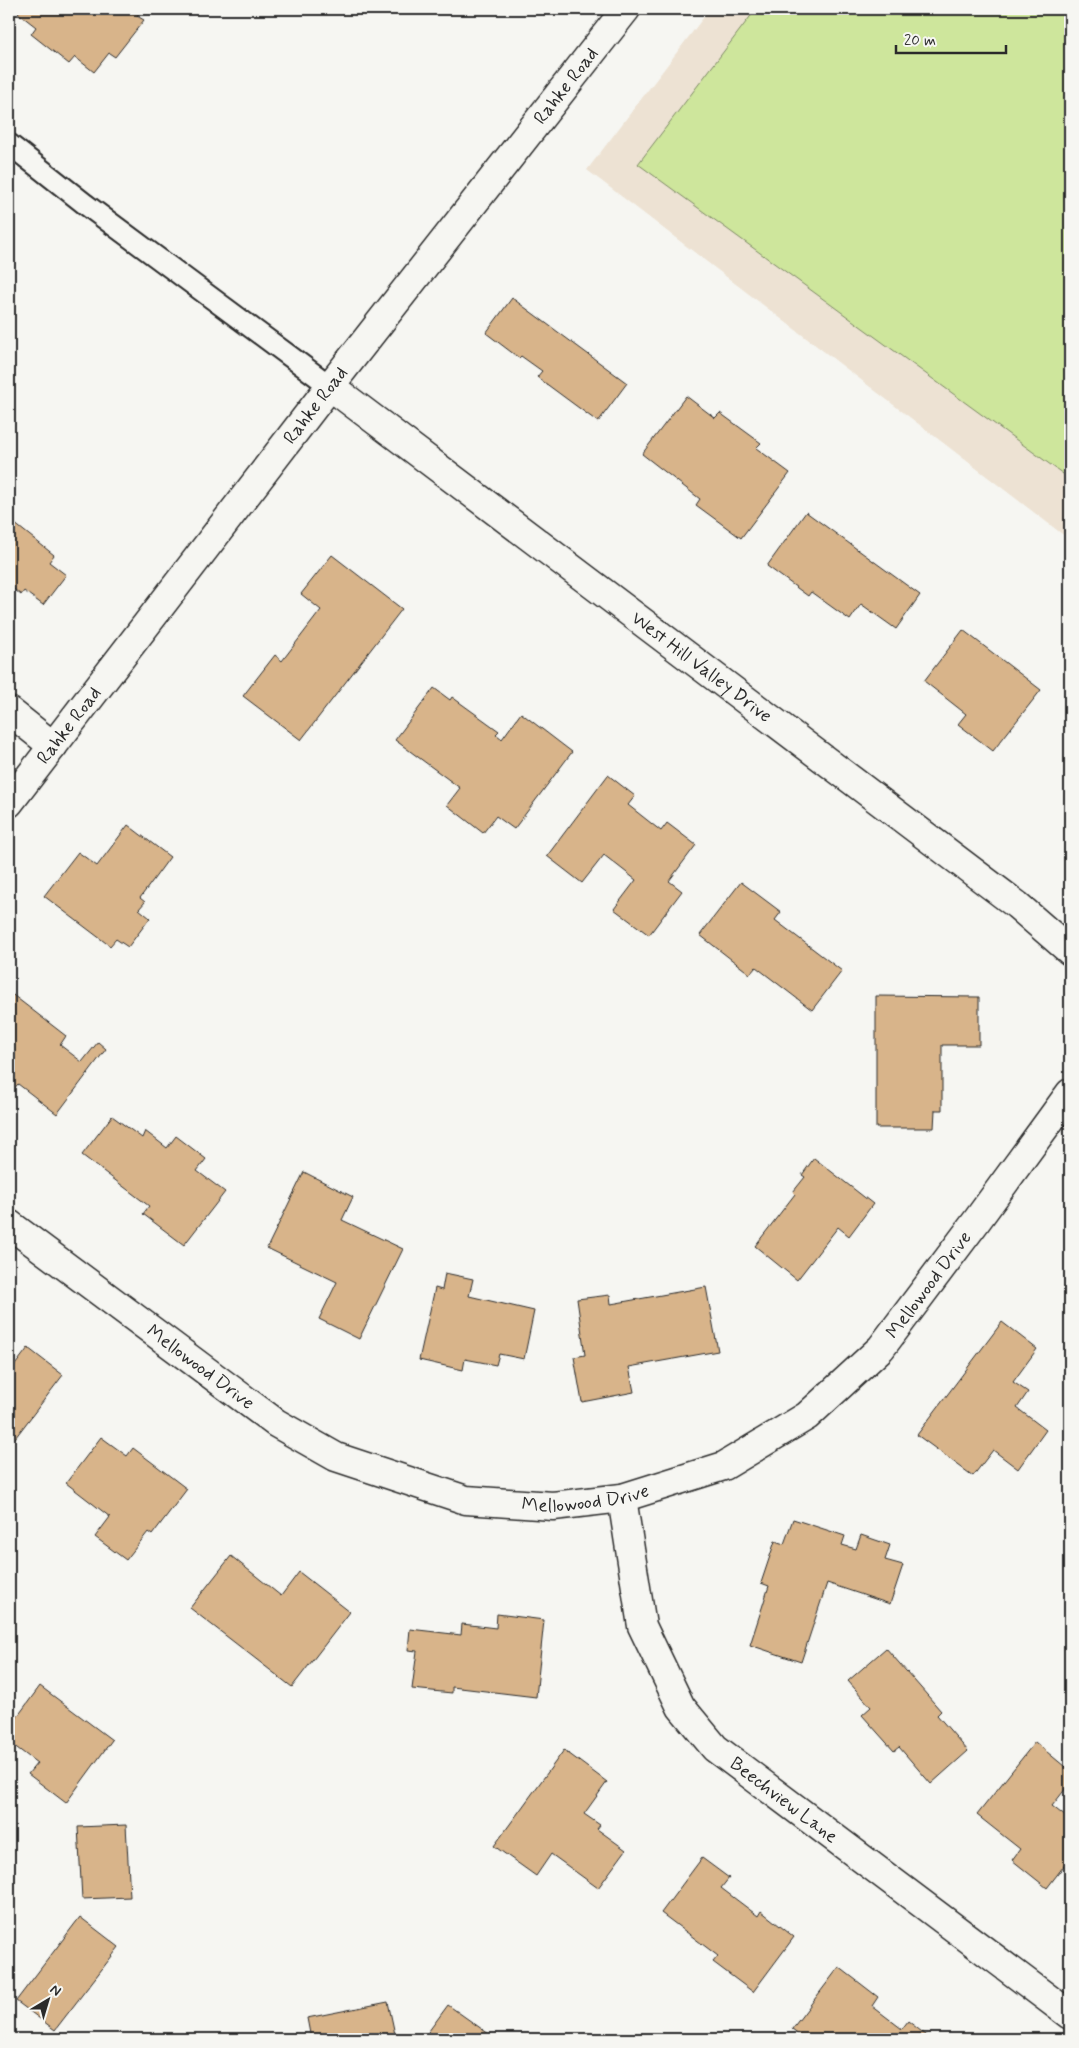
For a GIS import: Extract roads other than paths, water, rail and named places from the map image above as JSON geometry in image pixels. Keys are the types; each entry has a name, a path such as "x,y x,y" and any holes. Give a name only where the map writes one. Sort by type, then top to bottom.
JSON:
{"street":[{"name":"Rahke Road","path":"9,803 330,386 626,9"},
{"name":"West Hill Valley Drive","path":"330,386 1017,905 1070,952"},
{"path":"9,711 53,746"},
{"name":"Mellowood Drive","path":"9,1224 276,1423 336,1457 466,1500 552,1506 622,1498 724,1466 807,1416 881,1348 1070,1093"},
{"name":"Beechview Lane","path":"622,1498 642,1626 681,1707 715,1748 1070,2015"}],"lane":[{"path":"9,144 85,204 330,386"}]}
